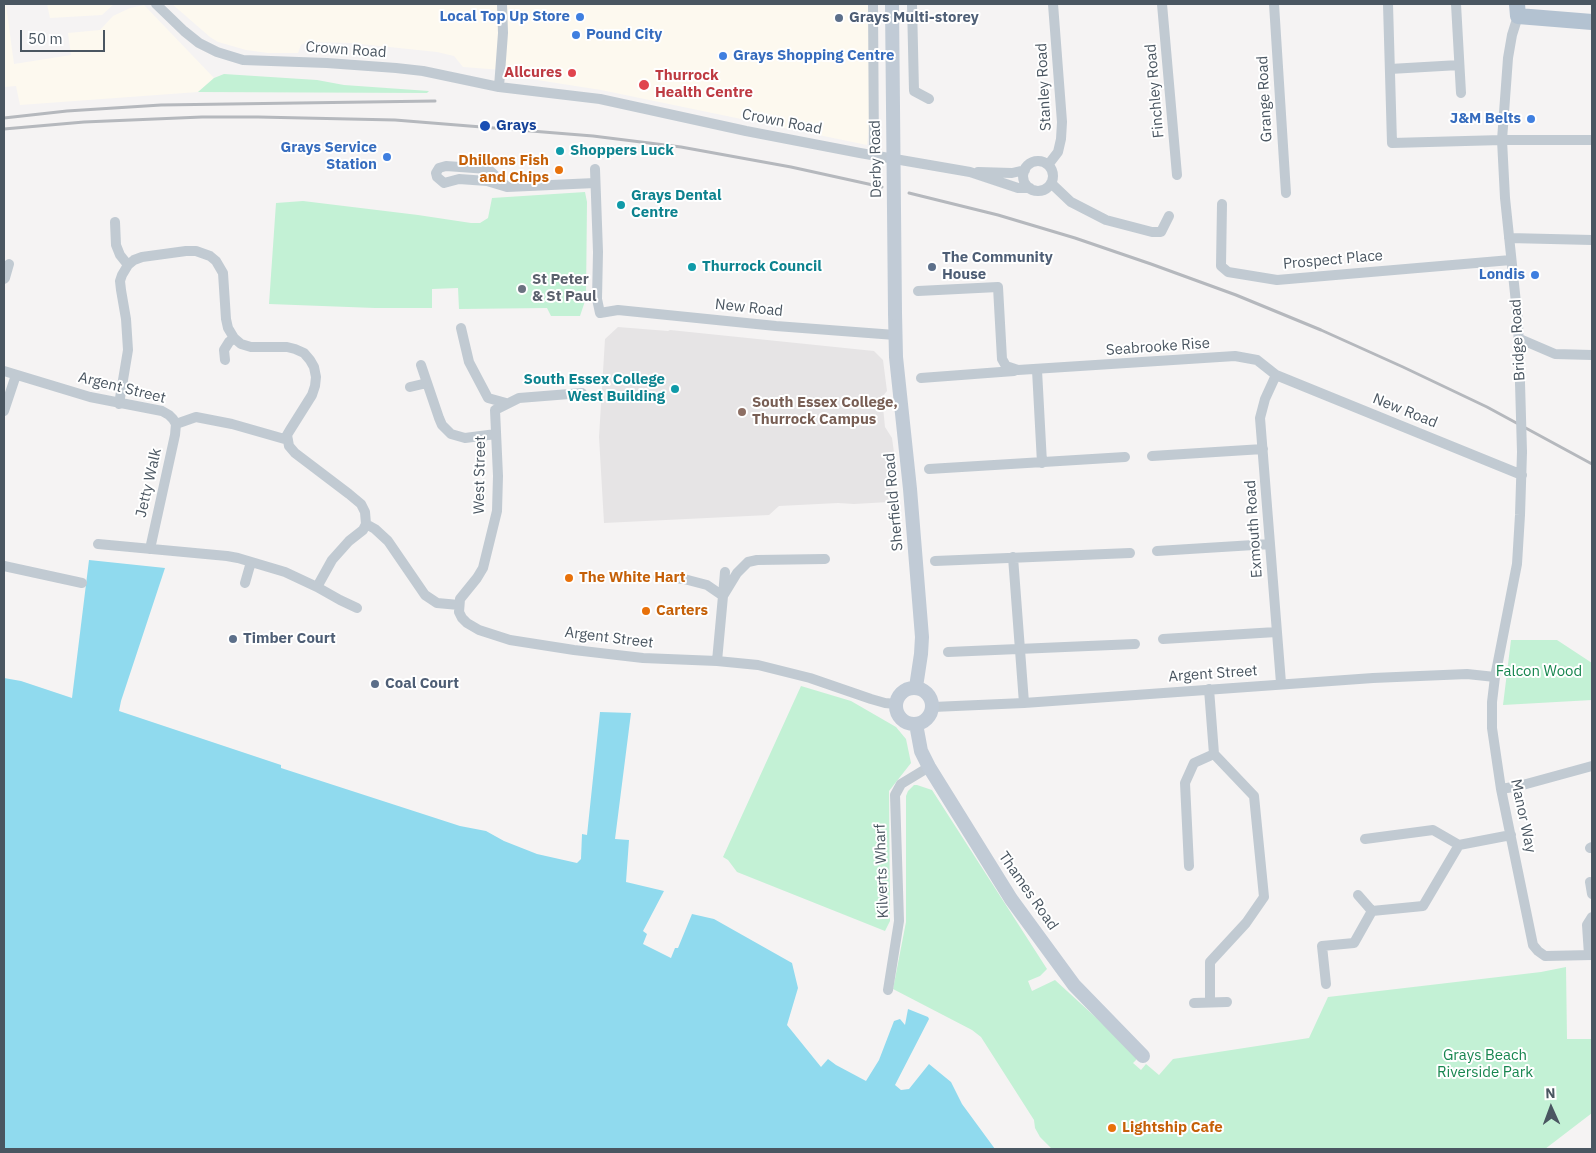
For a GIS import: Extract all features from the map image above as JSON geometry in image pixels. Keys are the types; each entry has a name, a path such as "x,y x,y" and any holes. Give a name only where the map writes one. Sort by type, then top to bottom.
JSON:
{"main road":[{"name":"Derby Road","path":"892,4 895,313"},
{"path":"1517,10 1592,22"},
{"name":"Sherfield Road","path":"895,313 896,365 910,489 922,637 916,687"},
{"path":"916,687 926,692 932,701 933,707 926,720 910,724 898,714 896,704 901,693 916,687"},
{"name":"Thames Road","path":"916,724 921,751 929,767 999,880 1074,985 1143,1056"}],"street":[{"name":"Crown Road","path":"156,4 193,38 208,48 243,60 396,68 499,87 600,99 746,131 874,156 970,172 1012,173 1025,170"},
{"path":"499,87 503,33 502,4"},
{"path":"873,4 874,156"},
{"path":"912,4 914,90 928,99"},
{"name":"Stanley Road","path":"1048,164 1058,152 1062,122 1053,4"},
{"name":"Finchley Road","path":"1162,4 1177,175"},
{"name":"Grange Road","path":"1274,4 1286,193"},
{"path":"1388,4 1392,143 1592,140"},
{"path":"1456,4 1460,93"},
{"name":"Bridge Road","path":"1495,676 1517,564 1522,476 1520,339 1509,238 1502,140 1508,58 1517,10"},
{"path":"1390,68 1459,65"},
{"path":"1035,161 1048,164 1053,175 1051,183 1044,190 1039,191 1030,188 1024,180 1025,170 1027,166 1035,161"},
{"path":"507,187 488,169 446,166 439,168 436,173 436,177 444,183 459,179 487,181 507,187 595,183 595,169"},
{"name":"Crown Road","path":"970,172 1018,188 1030,188"},
{"name":"New Road","path":"595,183 600,313 618,310 776,326 895,335"},
{"path":"1051,183 1071,202 1106,220 1152,232 1162,232 1169,216"},
{"name":"Prospect Place","path":"1222,204 1221,266 1228,272 1277,280 1511,260"},
{"path":"115,222 116,245 120,255 128,265"},
{"path":"1509,238 1592,240"},
{"path":"119,404 128,350 126,319 120,281 128,265 142,257 186,251 196,251 210,256 216,261 223,273 226,319 228,328 234,338 241,344 251,347 287,347 295,349 304,353 310,360 316,378 312,395 287,435 288,440 295,453 361,504 365,512 366,524 363,530 349,541 332,560 317,587"},
{"path":"4,279 9,264"},
{"path":"918,291 998,286 1002,359 1006,366 1018,370"},
{"path":"461,328 470,362 488,398 506,403 519,398 582,393"},
{"path":"225,360 224,350 234,338"},
{"path":"1520,339 1555,354 1592,355"},
{"name":"Seabrooke Rise","path":"921,378 1234,356 1257,360 1276,375"},
{"path":"421,365 442,425 451,434 465,438 496,434"},
{"path":"1037,370 1042,463"},
{"name":"Argent Street","path":"4,371 90,397 162,411 169,414 176,424 196,417 232,424 288,440"},
{"path":"4,411 16,375"},
{"name":"New Road","path":"1276,375 1522,476"},
{"name":"Exmouth Road","path":"1276,375 1264,400 1260,418 1281,684"},
{"path":"410,387 427,383"},
{"name":"West Street","path":"459,605 460,599 483,568 497,511 498,476 495,410 506,403"},
{"name":"Jetty Walk","path":"150,549 176,435 176,424"},
{"path":"1152,456 1263,449"},
{"path":"928,469 1125,457"},
{"path":"366,524 388,540 425,595 437,603 459,605"},
{"path":"98,544 227,556 285,572 357,608"},
{"path":"1157,551 1270,544"},
{"path":"935,561 1013,556 1130,553"},
{"path":"1013,556 1024,702"},
{"path":"723,596 736,573 748,562 757,560 825,559"},
{"path":"245,583 251,562"},
{"path":"4,566 82,583"},
{"path":"717,661 725,572"},
{"path":"658,577 684,579 707,584 723,596"},
{"name":"Argent Street","path":"459,605 459,612 467,623 479,630 510,640 618,656 758,665 810,678 885,703 896,704"},
{"path":"1164,640 1276,632"},
{"path":"948,652 1135,644"},
{"name":"Argent Street","path":"933,707 1281,684 1467,674 1495,676"},
{"name":"Manor Way","path":"1495,676 1492,728 1501,789 1534,945 1545,956 1590,955"},
{"path":"1209,689 1214,754 1254,796 1264,897 1246,923 1210,962 1210,1002"},
{"path":"1189,866 1185,783 1194,763 1214,754"},
{"path":"1501,789 1519,786 1592,766"},
{"name":"Kilverts Wharf","path":"888,990 899,921 895,795 902,784 929,767"},
{"path":"1365,839 1433,830 1460,845 1511,834"},
{"path":"1372,911 1423,906 1460,845"},
{"path":"1590,882 1592,894"},
{"path":"1358,895 1372,911"},
{"path":"1326,984 1322,946 1354,943 1372,911"},
{"path":"1590,955 1587,925 1592,916"},
{"path":"1194,1003 1227,1002"}],"shaded area":[{"path":"4,4 8,4 6,5 14,64 71,55 68,33 100,30 113,16 130,8 144,5 214,78 198,92 20,105 16,86 4,87"},
{"path":"47,4 114,4 102,15 50,18"},
{"path":"172,4 870,4 869,129 867,145 601,90 518,77 515,71 463,67 454,56 437,52 351,43 307,42 301,45 298,53 268,53 246,50 218,42"},
{"name":"South Essex College, Thurrock Campus","path":"618,327 670,330 874,351 883,360 887,391 882,397 885,427 892,438 895,460 888,464 891,496 889,502 779,506 769,515 604,523 599,437 605,339"}],"green space":[{"path":"224,74 317,80 344,85 429,91 427,93 198,92 214,78"},
{"path":"585,192 587,202 586,298 580,316 551,316 547,308 459,309 458,288 432,289 432,308 269,304 276,203 303,201 480,223 488,218 492,198"},
{"name":"Falcon Wood","path":"1511,640 1557,640 1592,663 1592,700 1503,705"},
{"path":"801,686 851,701 896,727 906,739 911,763 889,791 890,921 885,931 737,872 728,860 723,857"},
{"name":"Grays Beach Riverside Park","path":"914,785 932,790 1047,969 1040,976 1028,981 1032,991 1055,980 1139,1057 1133,1063 1141,1070 1146,1064 1159,1075 1173,1059 1309,1038 1328,997 1541,972 1566,967 1567,1039 1592,1039 1592,1113 1545,1149 1052,1149 1040,1137 1035,1128 1034,1120 981,1037 972,1030 893,989 906,922 906,796"}],"water":[{"path":"89,560 165,568 119,711 281,765 281,768 460,826 486,831 504,841 537,854 577,863 581,859 582,834 587,835 600,712 631,713 615,839 629,840 626,882 664,891 643,931 647,934 643,944 671,958 675,948 678,948 692,914 714,919 792,963 798,988 787,1025 821,1067 828,1059 866,1081 879,1060 894,1021 900,1019 905,1025 908,1009 928,1017 929,1019 895,1085 901,1090 909,1089 929,1064 951,1082 962,1104 995,1149 4,1149 4,678 21,681 72,698"}],"railway":[{"path":"4,118 67,111 161,105 435,101"},
{"path":"4,129 84,122 202,117 395,120 593,136 681,147 791,167 882,187"},
{"path":"909,193 998,215 1075,238 1236,295 1321,330 1403,367 1487,407 1592,464"}],"place":[{"name":"Local Top Up Store","path":"580,17"},
{"name":"Grays Multi-storey","path":"839,18"},
{"name":"Pound City","path":"576,35"},
{"name":"Grays Shopping Centre","path":"723,56"},
{"name":"Allcures","path":"572,73"},
{"name":"Thurrock Health Centre","path":"644,85"},
{"name":"J&M Belts","path":"1531,119"},
{"name":"Grays","path":"485,126"},
{"name":"Shoppers Luck","path":"560,151"},
{"name":"Grays Service Station","path":"387,157"},
{"name":"Dhillons Fish and Chips","path":"559,170"},
{"name":"Grays Dental Centre","path":"621,205"},
{"name":"Thurrock Council","path":"692,267"},
{"name":"The Community House","path":"932,267"},
{"name":"Londis","path":"1535,275"},
{"name":"St Peter & St Paul","path":"522,289"},
{"name":"South Essex College West Building","path":"675,389"},
{"name":"South Essex College, Thurrock Campus","path":"742,412"},
{"name":"The White Hart","path":"569,578"},
{"name":"Carters","path":"646,611"},
{"name":"Timber Court","path":"233,639"},
{"name":"Coal Court","path":"375,684"},
{"name":"Lightship Cafe","path":"1112,1128"}]}
